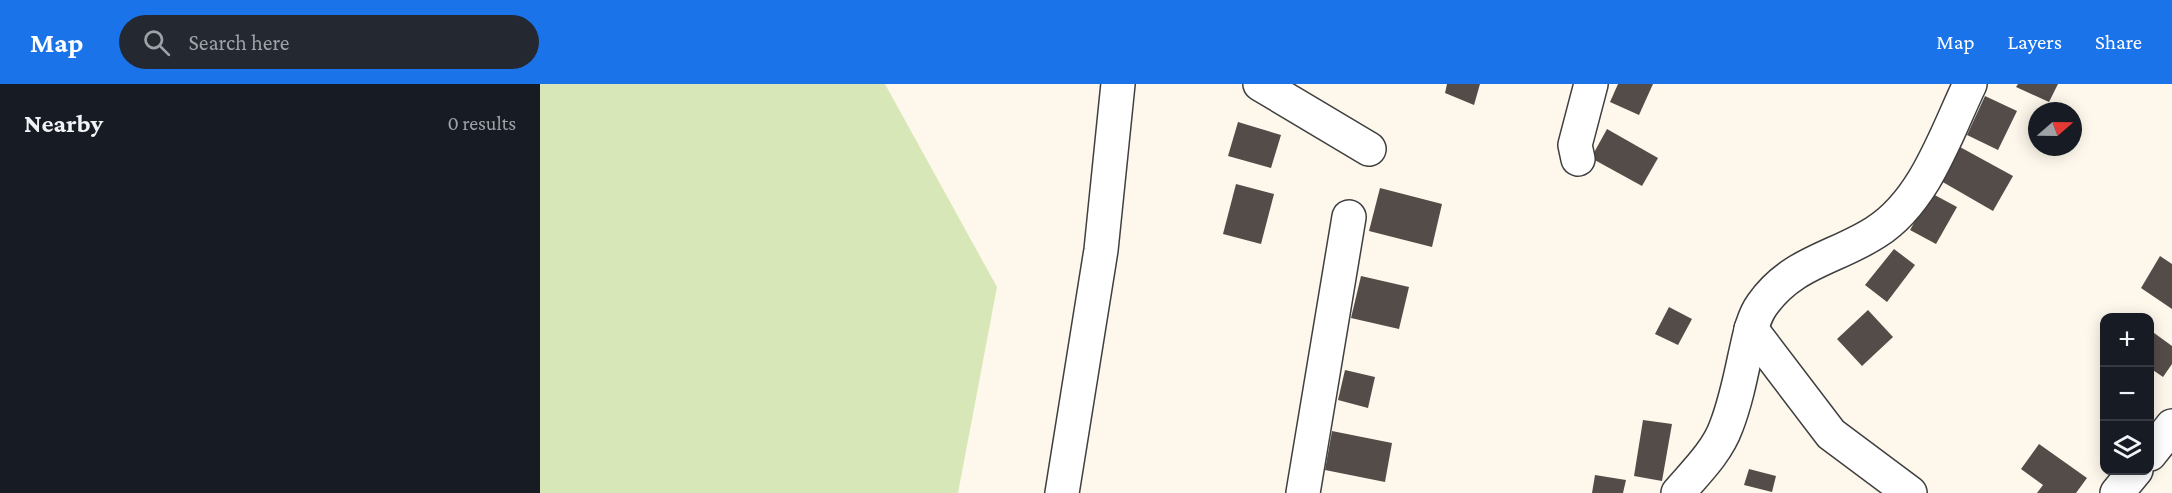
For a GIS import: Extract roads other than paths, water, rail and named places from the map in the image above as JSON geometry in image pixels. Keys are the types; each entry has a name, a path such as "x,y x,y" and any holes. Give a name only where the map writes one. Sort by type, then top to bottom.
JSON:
{"street":[{"path":"1062,493 1101,250 1118,84"},
{"path":"1260,84 1369,149"},
{"path":"1578,159 1575,145 1591,84"},
{"path":"1678,493 1707,459 1726,429 1751,329 1761,307 1788,277 1809,264 1878,232 1902,211 1933,163 1970,84"},
{"path":"1303,493 1349,217"},
{"path":"1751,329 1831,434 1910,493"},
{"path":"2154,449 2172,426"},
{"path":"2117,493 2133,475"}]}
